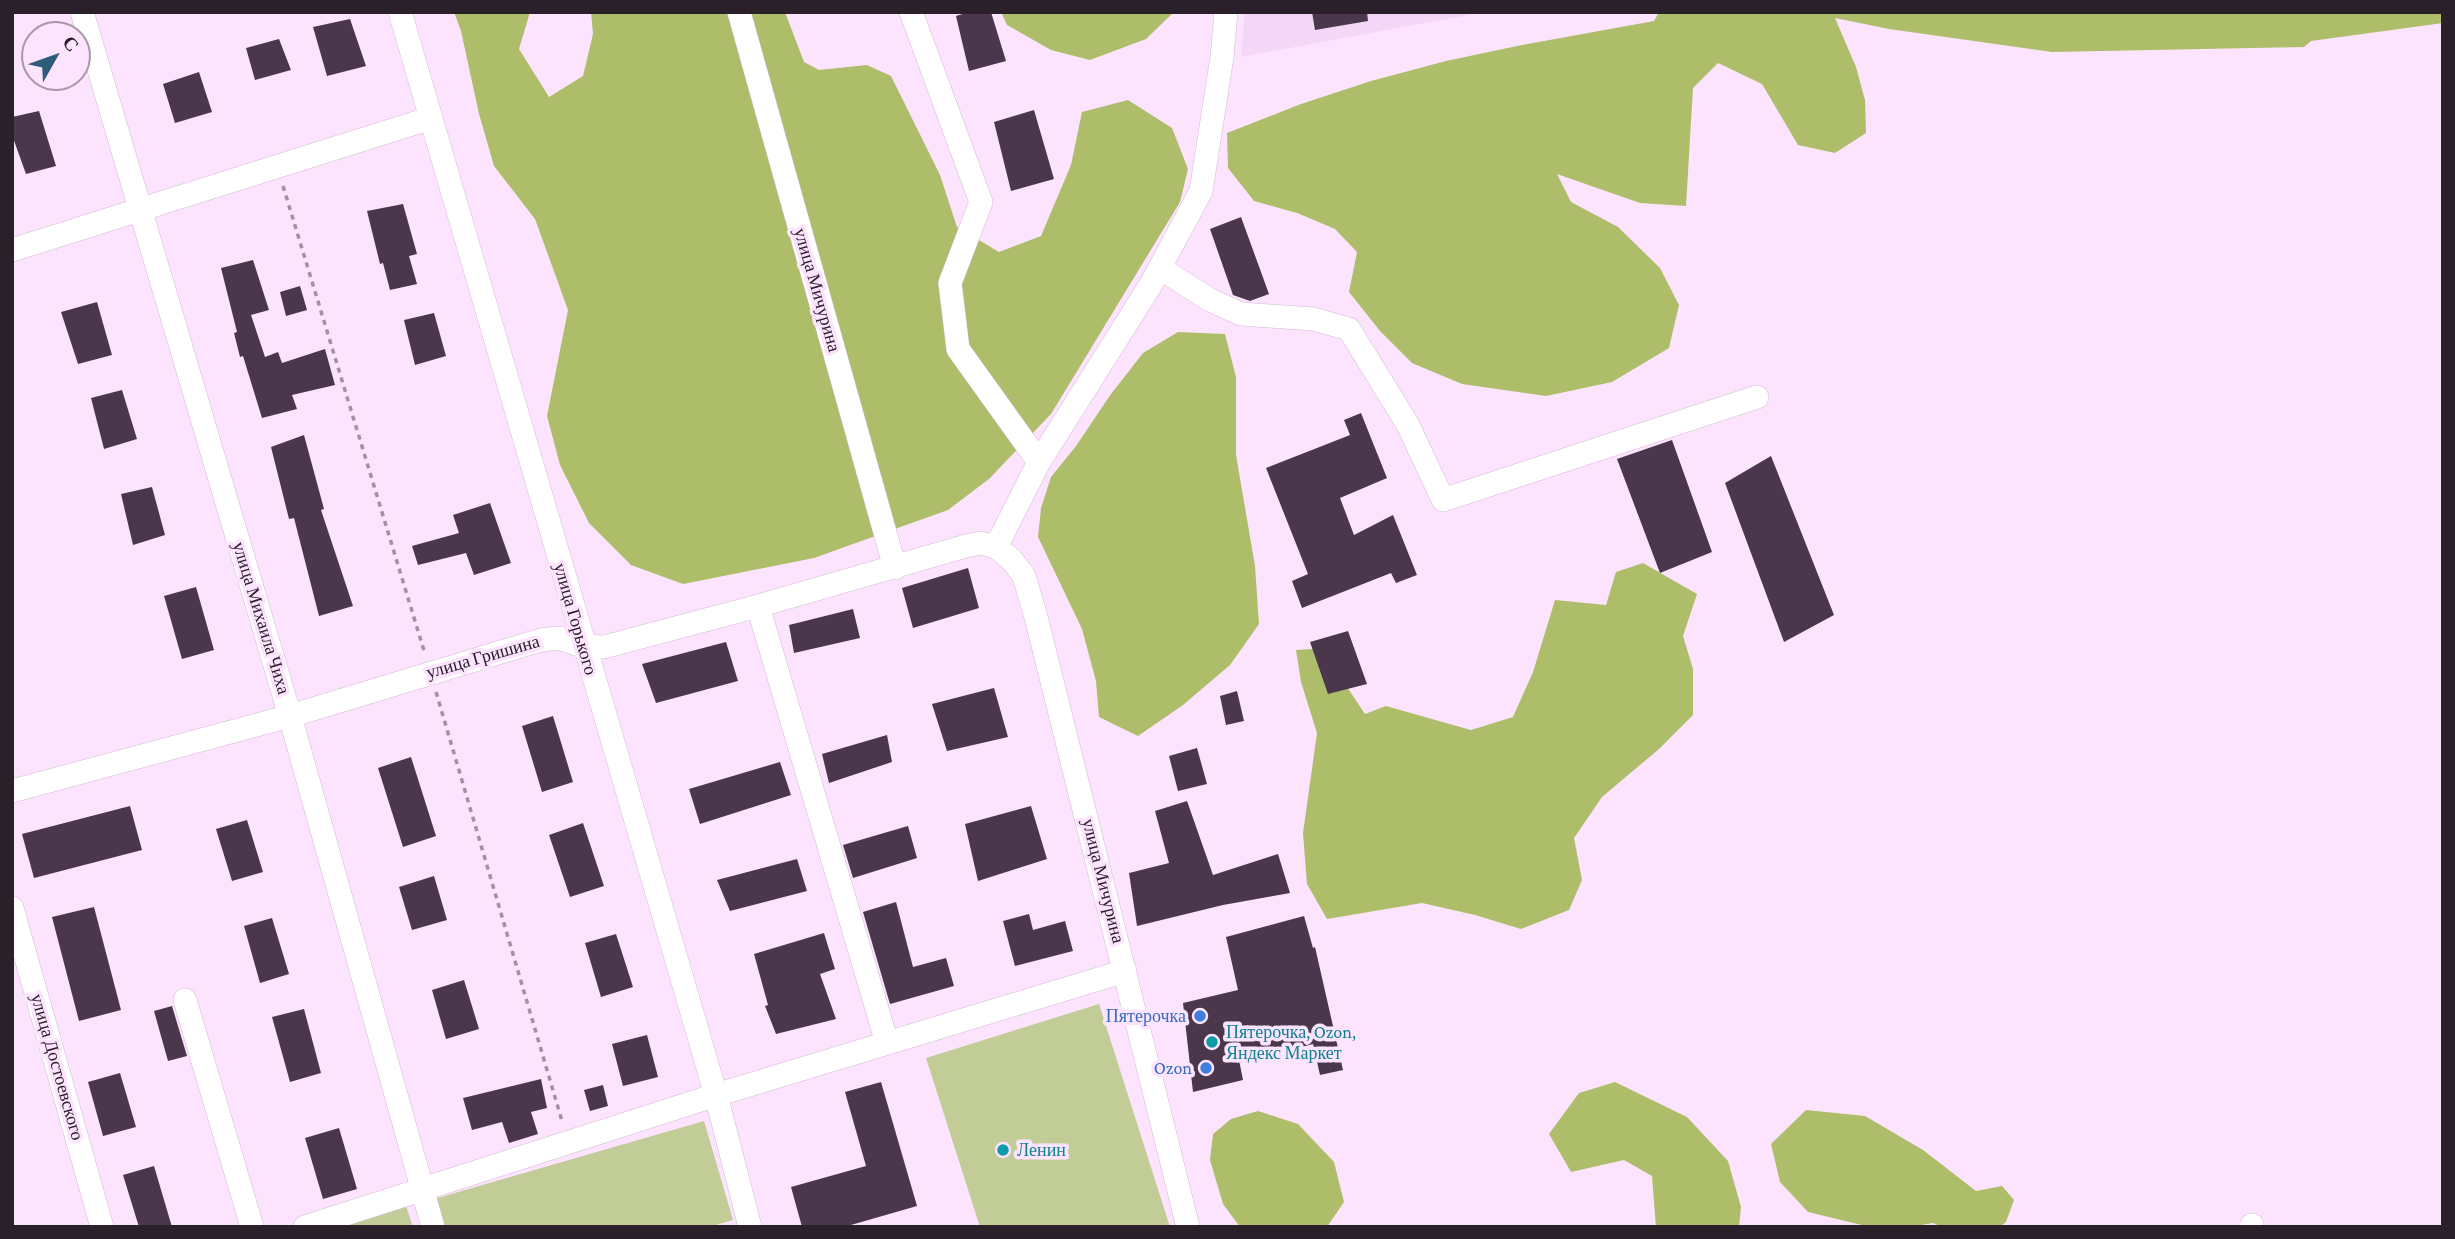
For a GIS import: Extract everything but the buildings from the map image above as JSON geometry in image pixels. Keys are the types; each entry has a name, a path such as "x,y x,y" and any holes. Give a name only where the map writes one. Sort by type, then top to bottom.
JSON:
{"street":[{"name":"улица Михаила Чиха","path":"82,12 290,716 433,1227"},
{"name":"улица Горького","path":"400,12 716,1096 750,1227"},
{"name":"улица Мичурина","path":"739,12 895,568"},
{"path":"911,12 981,202 950,283 958,349 1039,462"},
{"path":"996,547 1039,462 1160,268 1201,191 1222,57 1226,12"},
{"path":"12,250 431,118"},
{"path":"1160,268 1210,300 1241,314 1312,319 1349,330 1408,425 1443,500 1757,397"},
{"name":"улица Гришина","path":"12,791 290,716 430,671 541,640 559,638 583,646 604,647 895,568 966,546 981,543 996,547"},
{"name":"улица Мичурина","path":"996,547 1011,559 1024,576 1037,617 1188,1227"},
{"path":"758,606 887,1043"},
{"name":"улица Достоевского","path":"12,908 103,1227"},
{"path":"305,1227 716,1096 1125,971"},
{"path":"185,1000 252,1227"}],"path":[{"path":"278,167 430,671 568,1143"}],"shaded area":[{"path":"1245,12 1485,12 1241,57"}],"green space":[{"path":"454,12 530,12 519,49 549,97 583,76 593,34 591,12 785,12 804,62 819,70 867,65 891,76 940,175 957,227 999,252 1041,236 1071,165 1082,112 1128,100 1172,128 1188,169 1180,202 1051,414 989,479 948,510 814,558 683,584 631,565 589,523 560,465 547,416 568,310 535,219 494,166"},
{"path":"1001,12 1174,12 1146,39 1090,60 1051,50 1007,25"},
{"path":"1659,12 2443,12 2443,23 2311,41 2304,47 2052,52 1889,29 1835,18 1856,67 1865,100 1866,133 1835,153 1798,145 1762,84 1718,63 1693,88 1686,206 1640,203 1557,174 1571,202 1618,227 1660,268 1679,305 1669,348 1612,382 1546,396 1462,384 1412,363 1380,331 1349,292 1357,252 1335,229 1297,213 1254,201 1228,168 1227,133 1301,104 1371,81 1446,61 1654,21"},
{"path":"1178,332 1225,334 1236,377 1236,455 1255,566 1259,624 1230,665 1183,705 1138,736 1099,717 1096,681 1082,629 1038,537 1041,508 1051,477 1143,353"},
{"path":"1643,563 1697,594 1683,636 1693,669 1693,715 1659,749 1602,797 1574,838 1582,880 1569,910 1521,929 1422,903 1327,919 1307,884 1303,833 1317,733 1301,682 1296,650 1329,648 1341,678 1365,714 1386,706 1471,730 1513,717 1533,672 1555,600 1606,605 1616,572"},
{"path":"1099,1004 1170,1227 980,1227 926,1058"},
{"path":"1615,1082 1687,1117 1728,1161 1741,1207 1739,1227 1656,1227 1652,1176 1624,1160 1571,1172 1549,1134 1579,1093"},
{"path":"1806,1110 1865,1116 1923,1150 1976,1191 2002,1186 2014,1200 2006,1222 1999,1227 1942,1227 1933,1223 1911,1227 1870,1227 1808,1212 1780,1182 1771,1144"},
{"path":"1258,1111 1298,1124 1334,1162 1344,1202 1327,1227 1240,1227 1223,1204 1210,1160 1213,1134 1231,1119"},
{"path":"704,1121 733,1220 709,1227 442,1227 434,1199"},
{"path":"406,1206 413,1227 340,1227"}],"place":[{"name":"Пятерочка","path":"1200,1016"},
{"name":"Пятерочка, Ozon, Яндекс Маркет","path":"1212,1042"},
{"name":"Ozon","path":"1206,1068"},
{"name":"Ленин","path":"1003,1150"}]}
